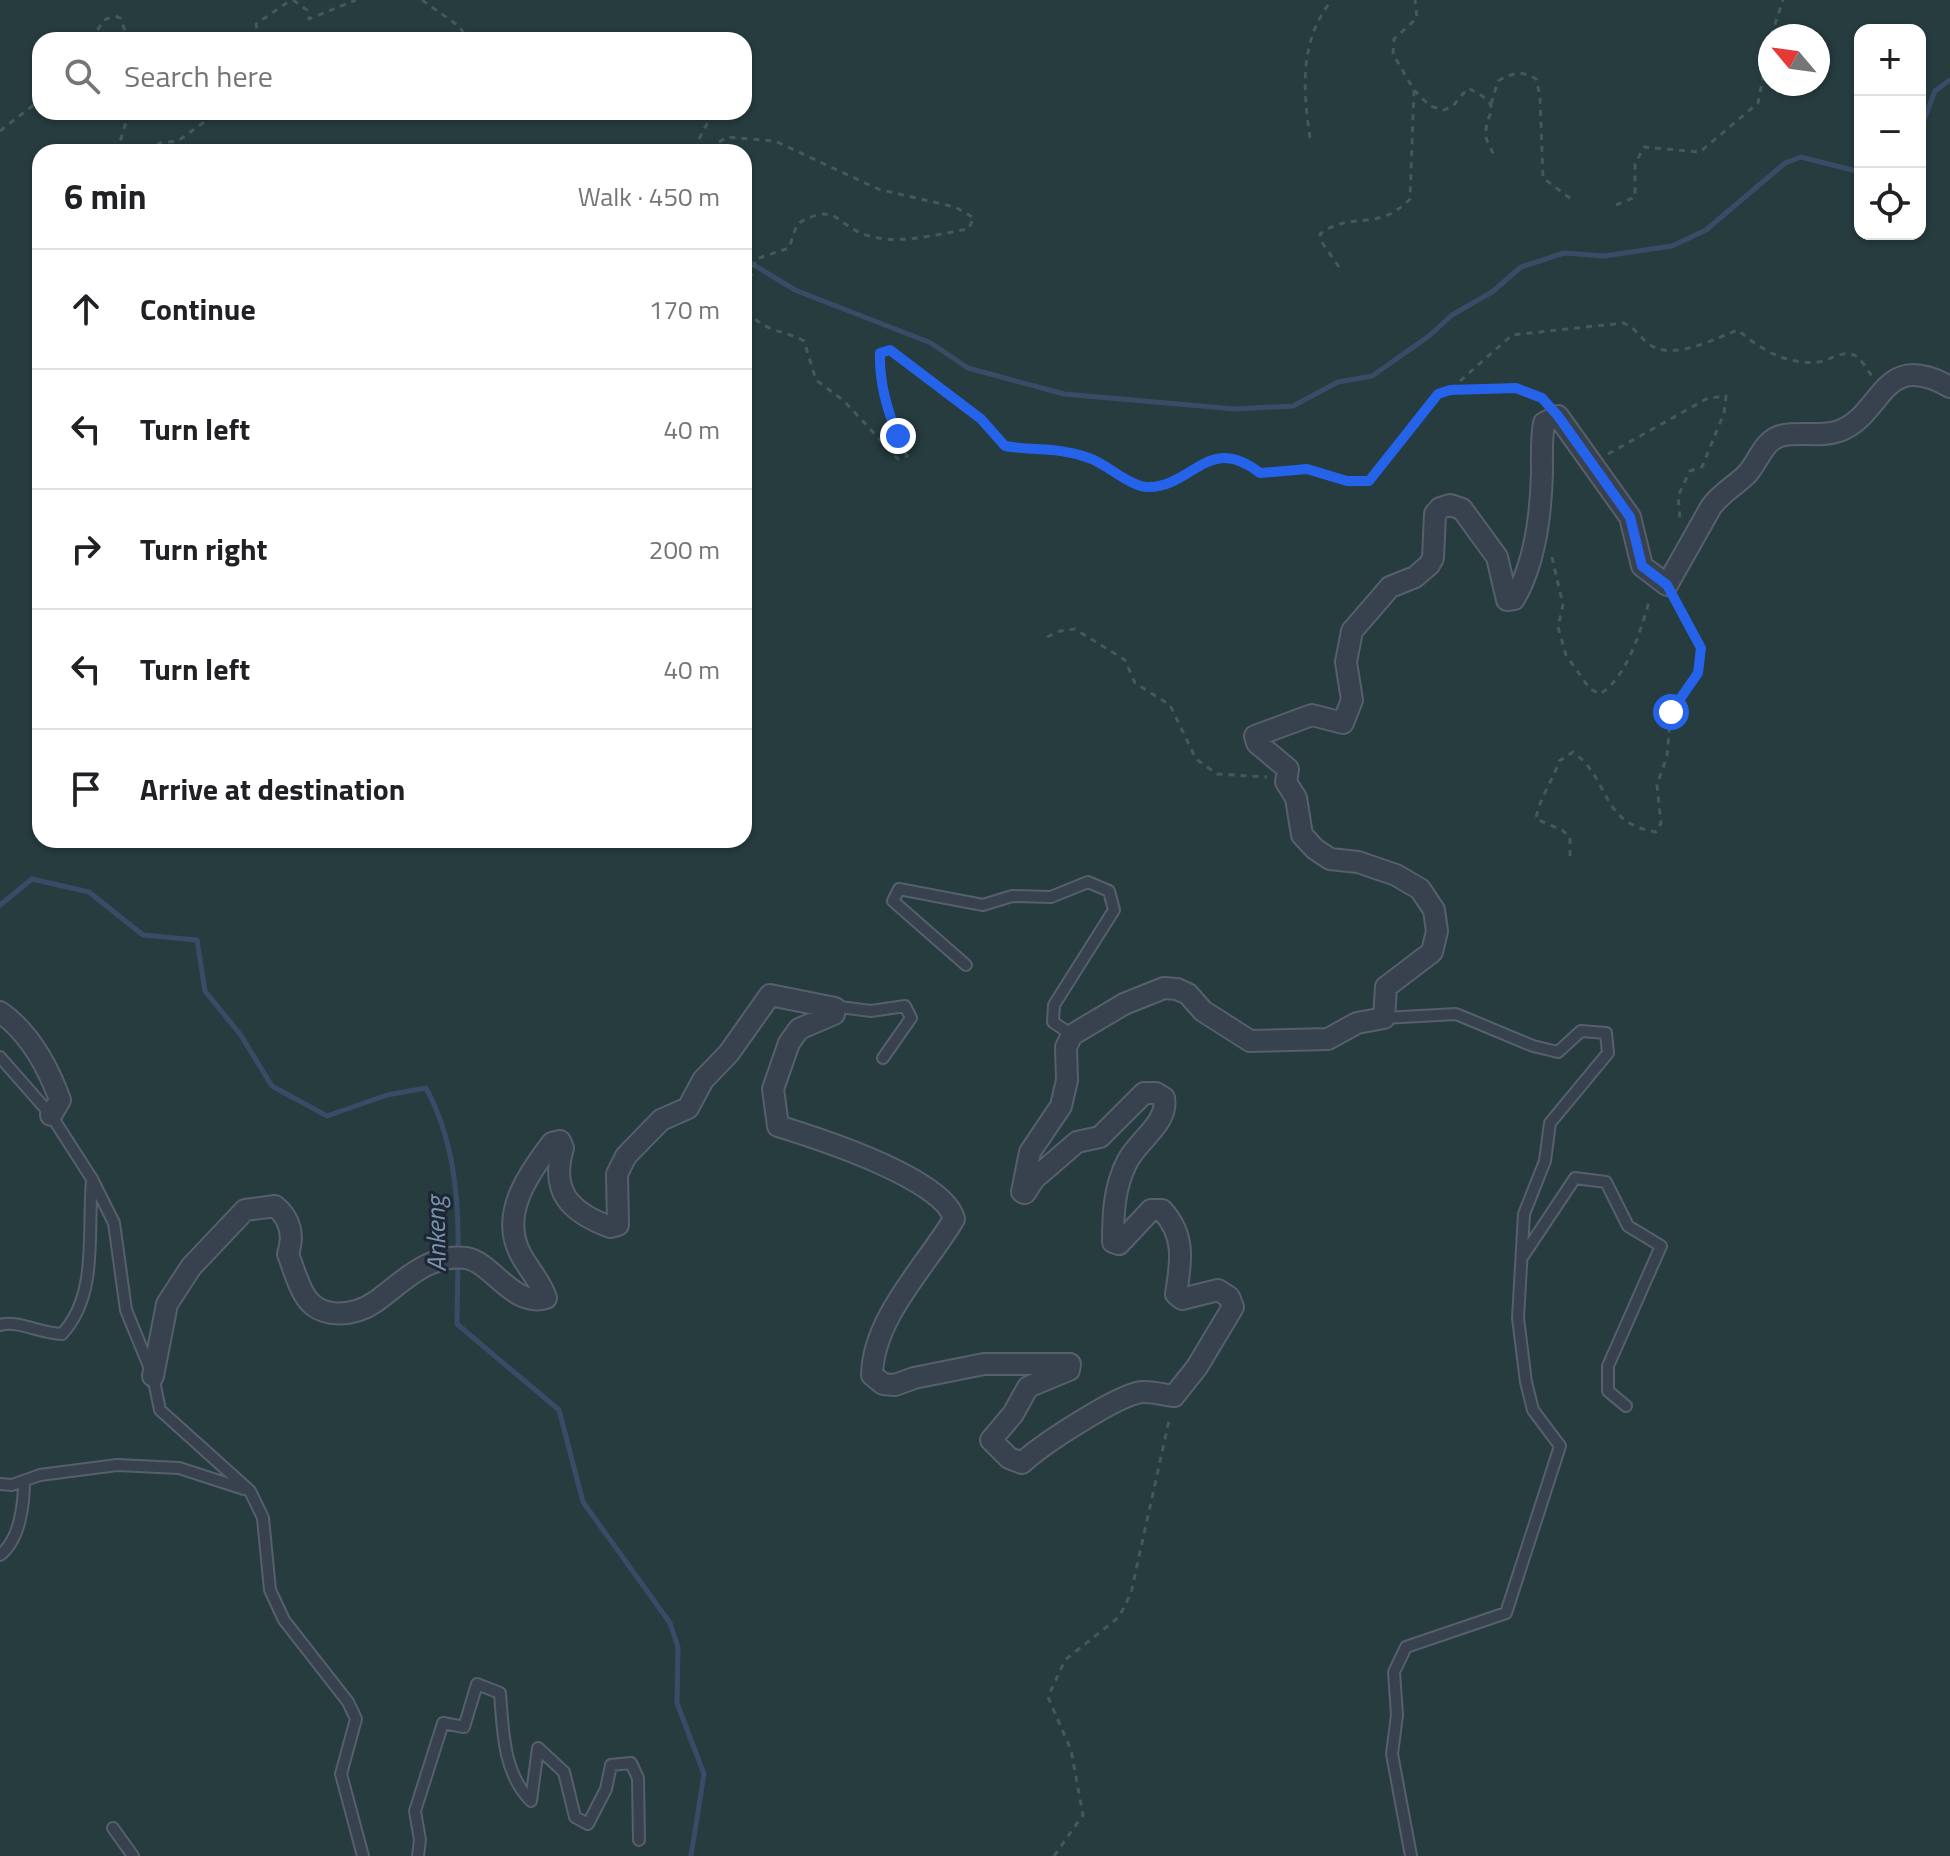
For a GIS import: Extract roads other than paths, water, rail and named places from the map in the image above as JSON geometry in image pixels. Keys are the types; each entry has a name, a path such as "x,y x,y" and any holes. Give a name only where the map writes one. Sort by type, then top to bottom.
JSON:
{"street":[{"path":"153,1376 167,1304 191,1267 245,1210 275,1206 285,1214 293,1240 288,1254 305,1297 319,1309 337,1316 373,1304 396,1282 423,1267 448,1259 469,1258 517,1292 538,1300 546,1298 519,1253 514,1223 517,1196 552,1143 560,1141 563,1148 556,1171 563,1195 576,1210 610,1227 618,1225 617,1174 644,1134 661,1120 688,1108 703,1080 729,1053 770,995 815,1001 835,1008 834,1014 799,1029 789,1043 773,1089 778,1126 828,1142 919,1182 952,1207 954,1219 887,1321 872,1360 872,1375 883,1384 895,1385 914,1378 984,1364 1070,1364 1069,1370 1028,1387 1013,1414 991,1440 1009,1458 1022,1463 1071,1427 1141,1391 1174,1396 1197,1367 1233,1307 1229,1297 1218,1290 1182,1299 1176,1294 1182,1246 1171,1220 1162,1210 1151,1210 1119,1244 1113,1242 1115,1196 1126,1162 1160,1120 1165,1107 1164,1098 1156,1093 1144,1093 1100,1137 1077,1142 1034,1179 1025,1193 1022,1192 1030,1152 1061,1106 1067,1080 1066,1047 1072,1035 1124,1004 1164,988 1188,994 1203,1011 1250,1041 1328,1039 1357,1023 1384,1018 1386,987 1432,952 1437,931 1434,910 1420,889 1396,875 1358,862 1330,859 1315,849 1302,835 1296,798 1286,782 1288,769 1257,743 1255,736 1312,715 1343,723 1352,700 1346,662 1352,631 1390,587 1415,577 1429,565 1433,558 1435,514 1440,508 1450,505 1462,509 1497,557 1507,600 1514,599 1536,530 1544,423 1558,416 1630,517 1642,566 1661,582 1720,495 1747,474 1768,443 1782,435 1837,432 1854,423 1885,386 1898,379 1928,375 1950,387"},
{"path":"0,1012 13,1021 51,1075 60,1100 51,1115"}],"lane":[{"path":"966,965 893,901 899,889 983,905 1012,896 1051,897 1088,882 1109,891 1114,910 1054,1005 1053,1022 1072,1035"},
{"path":"815,1001 871,1011 905,1006 911,1018 883,1058"},
{"path":"1384,1018 1456,1014 1533,1046 1558,1052 1581,1031 1606,1033 1608,1053 1550,1123 1545,1161 1524,1214 1518,1318 1526,1382 1533,1410 1560,1446 1506,1613 1406,1647 1394,1672 1397,1715 1392,1754 1411,1856"},
{"path":"0,1057 51,1115 92,1179 114,1223 126,1310 153,1376 160,1410 250,1491 263,1518 270,1590 284,1620 348,1702 356,1719 341,1774 363,1856"},
{"path":"1522,1258 1575,1178 1606,1182 1628,1226 1661,1246 1608,1366 1608,1391 1626,1406"},
{"path":"0,1325 13,1322 39,1333 62,1334 78,1317 85,1292 92,1179"},
{"path":"0,1484 40,1475 117,1465 179,1468 250,1491"},
{"path":"0,1555 7,1549 19,1522 24,1481"},
{"path":"418,1856 420,1840 415,1811 443,1723 464,1727 477,1684 500,1693 504,1742 516,1786 531,1801 538,1748 564,1772 575,1817 588,1824 606,1789 611,1765 631,1763 638,1778 639,1840"},
{"path":"113,1828 133,1856"}],"waterway":[{"path":"1926,114 1935,91 1950,80"},
{"path":"752,264 795,290 931,343 968,368 1064,394 1235,409 1293,406 1338,382 1372,376 1429,336 1452,315 1492,292 1521,267 1564,253 1604,256 1672,246 1706,230 1785,163 1801,157 1854,170"},
{"name":"Ankeng","path":"0,905 32,879 89,892 143,935 197,940 205,991 240,1034 272,1086 327,1116 387,1095 426,1088 443,1127 452,1167 458,1252"},
{"name":"Ankeng","path":"458,1262 457,1324 559,1410 583,1502 670,1623 678,1647 677,1703 704,1774 691,1856"}]}
